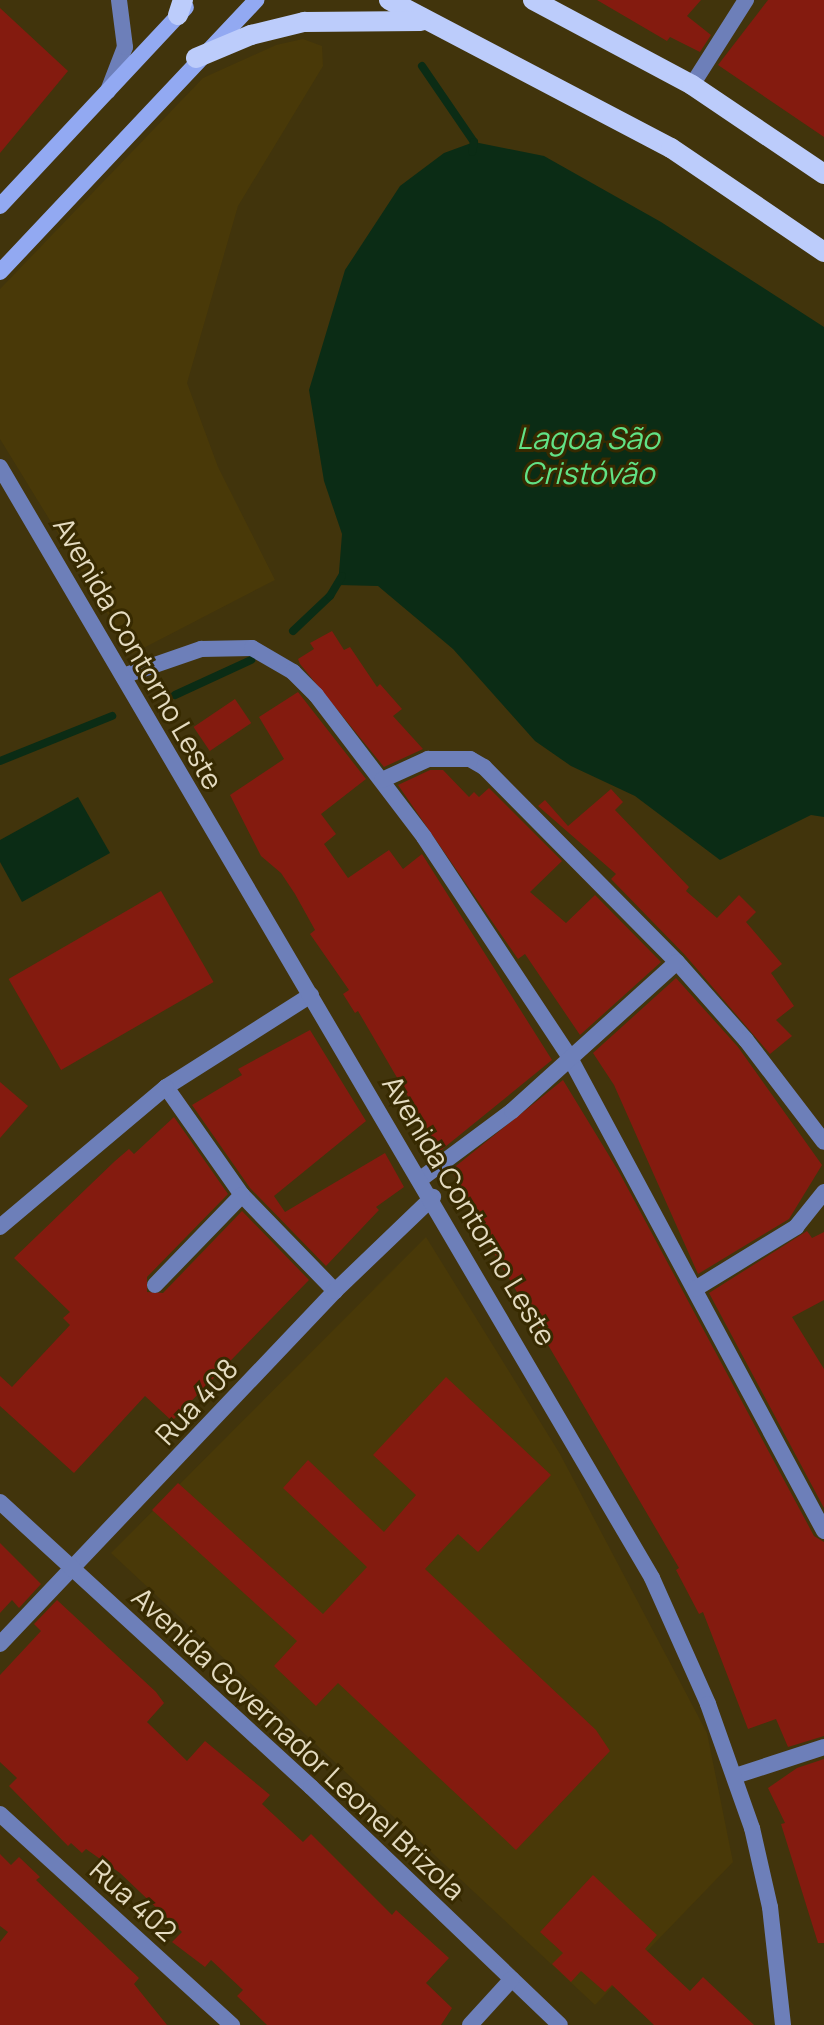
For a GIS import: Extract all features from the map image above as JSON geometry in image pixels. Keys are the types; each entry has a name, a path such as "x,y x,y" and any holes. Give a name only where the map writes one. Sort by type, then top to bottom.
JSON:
{"main road":[{"path":"0,206 107,94 180,8 192,0"},
{"path":"0,272 196,58 256,0"},
{"path":"389,0 671,148 824,252"},
{"path":"533,0 692,85 824,174"},
{"path":"196,58 251,35 304,22 427,21"}],"street":[{"path":"107,94 125,47 119,0"},
{"path":"692,85 746,0"},
{"name":"Avenida Contorno Leste","path":"0,467 422,1178 652,1578 735,1776 770,1907 783,2025"},
{"path":"123,676 201,649 252,648 293,672 316,695 382,780 570,1058 824,1531"},
{"path":"382,780 428,759 470,759 484,767 677,962 746,1040 824,1142"},
{"path":"422,1178 512,1111 677,962"},
{"path":"0,1227 166,1087 311,995"},
{"path":"166,1087 242,1195 335,1291"},
{"path":"695,1289 796,1227 824,1192"},
{"path":"155,1285 242,1195"},
{"name":"Rua 408","path":"0,1644 335,1291 433,1197"},
{"name":"Avenida Governador Leonel Brizola","path":"0,1502 560,2025"},
{"path":"735,1776 824,1747"},
{"name":"Rua 402","path":"0,1814 232,2025"},
{"path":"470,2025 512,1979"}],"shaded area":[{"path":"303,39 322,46 323,66 238,206 187,383 218,467 275,580 132,654 0,439 0,289 203,78 276,45"},
{"path":"426,1237 560,1454 707,1733 733,1862 595,2005 111,1553"}],"water":[{"name":"Lagoa São Cristóvão","path":"474,142 544,156 661,222 824,327 824,817 811,815 720,860 635,796 571,766 535,741 453,649 378,586 338,585 342,534 324,481 309,390 345,270 400,186 444,153"},
{"path":"78,797 110,853 22,902 0,862 0,840"}],"building":[{"path":"597,0 701,0 687,16 711,35 700,52 670,37 667,41"},
{"path":"768,0 824,0 824,137 718,65"},
{"path":"0,8 68,71 0,153"},
{"path":"332,631 344,650 350,647 377,687 380,684 402,709 393,716 423,749 384,767 300,664 298,659 314,649 310,643"},
{"path":"298,692 366,779 321,814 336,834 324,844 348,878 389,850 403,869 422,854 552,1060 440,1151 358,1011 355,1013 343,994 349,990 310,934 315,930 295,894 281,873 261,856 230,795 284,759 259,717"},
{"path":"235,699 251,723 210,751 194,727"},
{"path":"430,770 443,770 469,797 474,792 479,797 489,788 562,861 530,892 566,923 595,895 661,962 580,1035 525,954 518,959 398,785"},
{"path":"611,789 623,802 615,810 689,887 686,891 717,918 739,895 756,912 746,922 782,964 771,973 794,1006 776,1020 792,1036 770,1054 685,955 611,879 616,874 538,806 545,800 568,826"},
{"path":"161,891 214,982 61,1070 9,979"},
{"path":"676,978 738,1047 822,1165 789,1219 698,1274 614,1085 593,1053"},
{"path":"310,1030 366,1121 274,1196 285,1212 385,1153 404,1187 376,1207 379,1210 326,1266 250,1188 192,1105 242,1075 238,1069"},
{"path":"563,1080 619,1172 814,1536 824,1542 824,1736 788,1747 776,1719 748,1729 703,1612 699,1614 676,1570 679,1568 490,1246 483,1222 451,1170"},
{"path":"0,1082 28,1106 0,1138"},
{"path":"174,1117 228,1194 147,1277 147,1292 163,1293 242,1211 309,1280 172,1421 145,1396 74,1473 0,1406 0,1376 12,1387 70,1325 63,1318 70,1312 14,1258 115,1161 129,1149 134,1154"},
{"path":"807,1231 812,1238 824,1232 824,1300 792,1317 824,1369 824,1508 709,1293"},
{"path":"446,1377 551,1475 478,1552 458,1534 425,1569 596,1730 610,1751 516,1850 338,1683 316,1706 274,1666 297,1641 152,1510 178,1483 323,1614 367,1567 283,1488 308,1460 384,1532 416,1495 373,1455"},
{"path":"0,1543 41,1584 19,1608 12,1600 0,1613"},
{"path":"57,1600 156,1692 164,1703 147,1722 187,1761 205,1741 270,1795 262,1804 303,1842 311,1834 392,1915 396,1910 449,1958 426,1983 452,2008 441,2025 267,2025 237,1996 243,1990 211,1960 205,1967 172,1942 182,1932 120,1873 86,1849 82,1853 71,1843 68,1846 9,1786 17,1778 0,1762 0,1675 41,1631 34,1624"},
{"path":"824,1759 824,1943 818,1943 781,1824 785,1823 768,1788 797,1768"},
{"path":"0,1854 11,1865 19,1857 40,1877 36,1880 139,1978 134,1984 167,2025 0,2025 0,1942 8,1932 0,1926"},
{"path":"593,1875 657,1935 645,1949 690,1991 703,1977 754,2025 654,2025 612,1985 605,1992 581,1971 571,1982 552,1964 563,1953 540,1932"}],"waterway":[{"path":"422,66 474,142 472,152"},
{"path":"293,631 330,596 342,576"},
{"path":"175,695 251,660"},
{"path":"0,761 112,716"}]}
